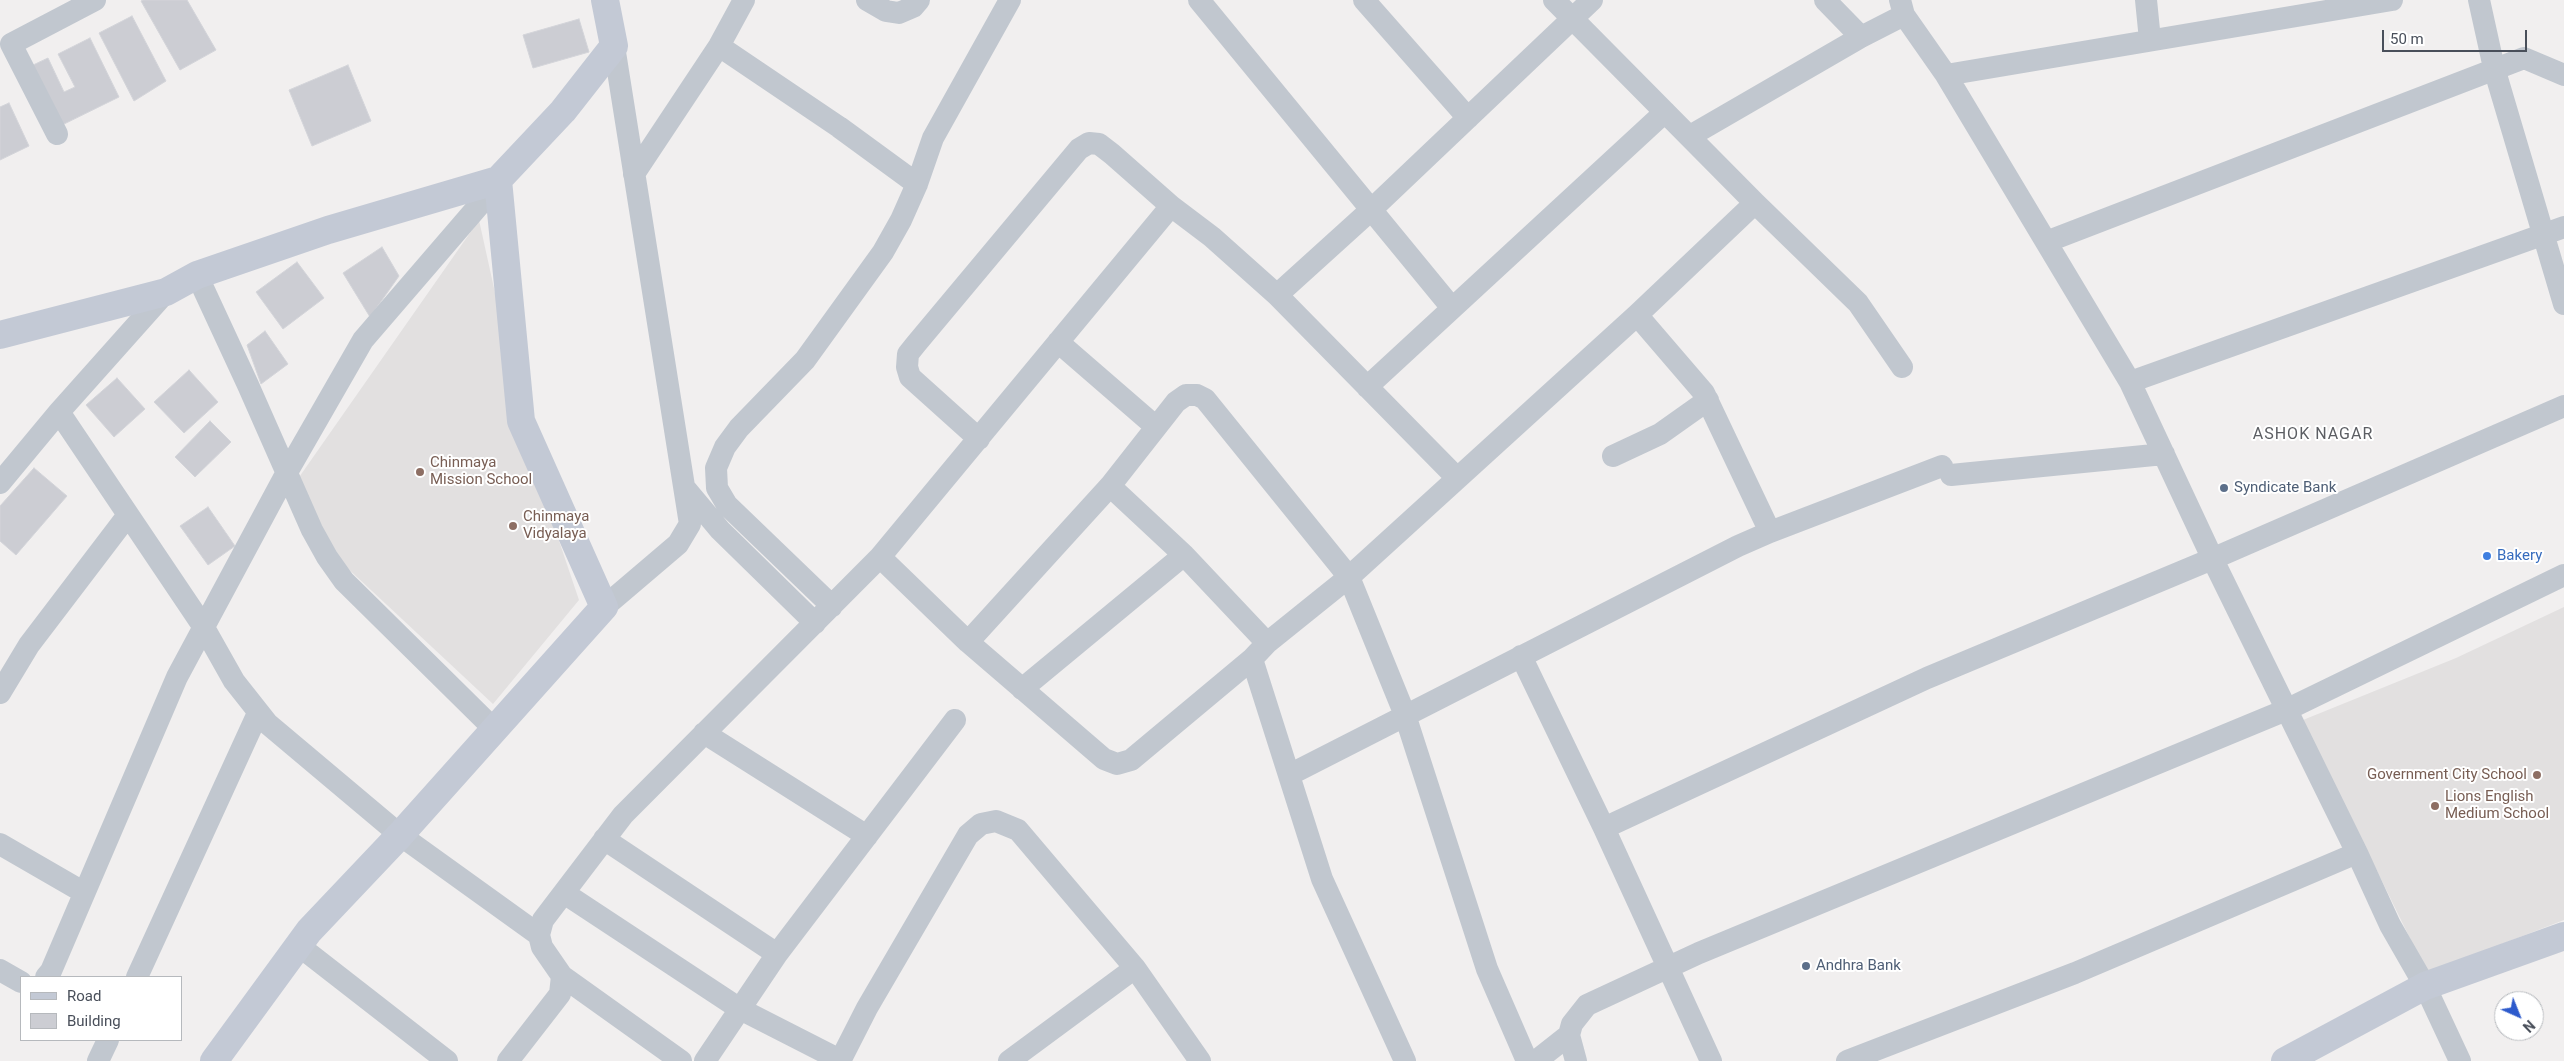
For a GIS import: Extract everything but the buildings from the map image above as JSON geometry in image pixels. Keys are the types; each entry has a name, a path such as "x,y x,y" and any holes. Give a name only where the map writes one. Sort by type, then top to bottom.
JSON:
{"street":[{"path":"57,134 11,44 95,0"},
{"path":"214,1061 308,931 400,835 604,607 678,544 690,524 614,46 605,0"},
{"path":"634,174 719,46 744,0"},
{"path":"868,0 886,10 899,13 912,7 919,0"},
{"path":"832,606 727,505 717,488 716,468 725,447 738,428 805,360 883,252 901,220 917,184 933,138 1010,0"},
{"path":"1199,0 1452,308"},
{"path":"1364,0 1468,118"},
{"path":"1554,0 1858,303 1902,367"},
{"path":"1277,295 1372,209 1592,0"},
{"path":"1825,0 1861,37"},
{"path":"2146,0 2150,40"},
{"path":"1946,75 2392,0"},
{"path":"2479,0 2494,68 2554,231 2564,304"},
{"path":"1690,136 1861,37 1902,8 1946,75 2130,382 2212,559 2357,853 2390,925 2426,986 2460,1061"},
{"path":"47,976 51,971 83,892 177,677 202,626 363,340 481,203 498,180 563,111 614,46"},
{"path":"719,46 839,127 917,184"},
{"path":"2046,242 2524,58 2564,75"},
{"path":"1367,388 1665,112"},
{"path":"978,439 910,377 906,367 908,354 1079,149 1089,143 1099,144 1112,154 1171,206 1212,237 1277,295 1457,478"},
{"path":"0,335 166,292 197,275 328,230 498,180"},
{"path":"498,180 521,421 604,607"},
{"path":"880,557 968,642 1104,759 1117,764 1131,760 1252,659 1267,643 1349,577 1637,315 1755,202"},
{"path":"681,1061 562,976 542,947 539,935 543,920 623,815 880,557 1171,206"},
{"path":"2130,382 2554,231"},
{"path":"197,275 248,385 286,474 327,558 344,581 495,730"},
{"path":"0,483 59,412 166,292"},
{"path":"1637,315 1692,378 1708,400 1770,532"},
{"path":"1058,342 1155,426"},
{"path":"968,642 1110,486 1155,426 1176,402 1186,395 1197,395 1205,399 1349,577 1405,715 1487,969 1527,1061"},
{"path":"1613,456 1660,434 1708,400"},
{"path":"1604,828 1927,678 2212,559 2564,406"},
{"path":"59,412 202,626 234,681 268,724 400,835 539,935"},
{"path":"1289,775 1521,656 1770,532 1946,471 2164,454"},
{"path":"684,486 720,530 815,623"},
{"path":"1110,486 1184,555 1267,643"},
{"path":"0,693 29,645 128,515"},
{"path":"1022,689 1184,555"},
{"path":"1576,1061 1569,1035 1572,1024 1587,1005 1668,967 2286,710 2564,574"},
{"path":"1521,656 1604,828 1712,1061"},
{"path":"1252,659 1322,879 1405,1061"},
{"path":"137,976 258,713"},
{"path":"705,1061 777,954 956,720"},
{"path":"704,734 867,836"},
{"path":"564,893 740,1009 840,1061 867,1008 963,843 975,828 988,821 996,821 1018,830 1135,968 1198,1060"},
{"path":"604,839 777,954"},
{"path":"0,844 83,892"},
{"path":"1847,1061 2075,973 2357,853"},
{"path":"2285,1061 2426,986 2564,936"},
{"path":"298,945 447,1061"},
{"path":"1009,1061 1135,968"},
{"path":"0,970 20,981"},
{"path":"508,1061 560,994 562,976"},
{"path":"1536,1061 1569,1035"},
{"path":"98,1061 108,1041"}],"shaded area":[{"name":"Chinmaya Mission School","path":"479,220 532,461 579,600 493,704 342,563 295,483"},
{"name":"Lions English Medium School","path":"2564,607 2564,920 2427,973 2303,720 2456,658"}],"place":[{"name":"Chinmaya Mission School","path":"420,472"},
{"name":"Syndicate Bank","path":"2224,488"},
{"name":"Chinmaya Vidyalaya","path":"513,526"},
{"name":"Bakery","path":"2487,556"},
{"name":"Government City School","path":"2537,775"},
{"name":"Lions English Medium School","path":"2435,806"},
{"name":"Andhra Bank","path":"1806,966"}],"district":[{"name":"ASHOK NAGAR","path":"2313,435"}]}
